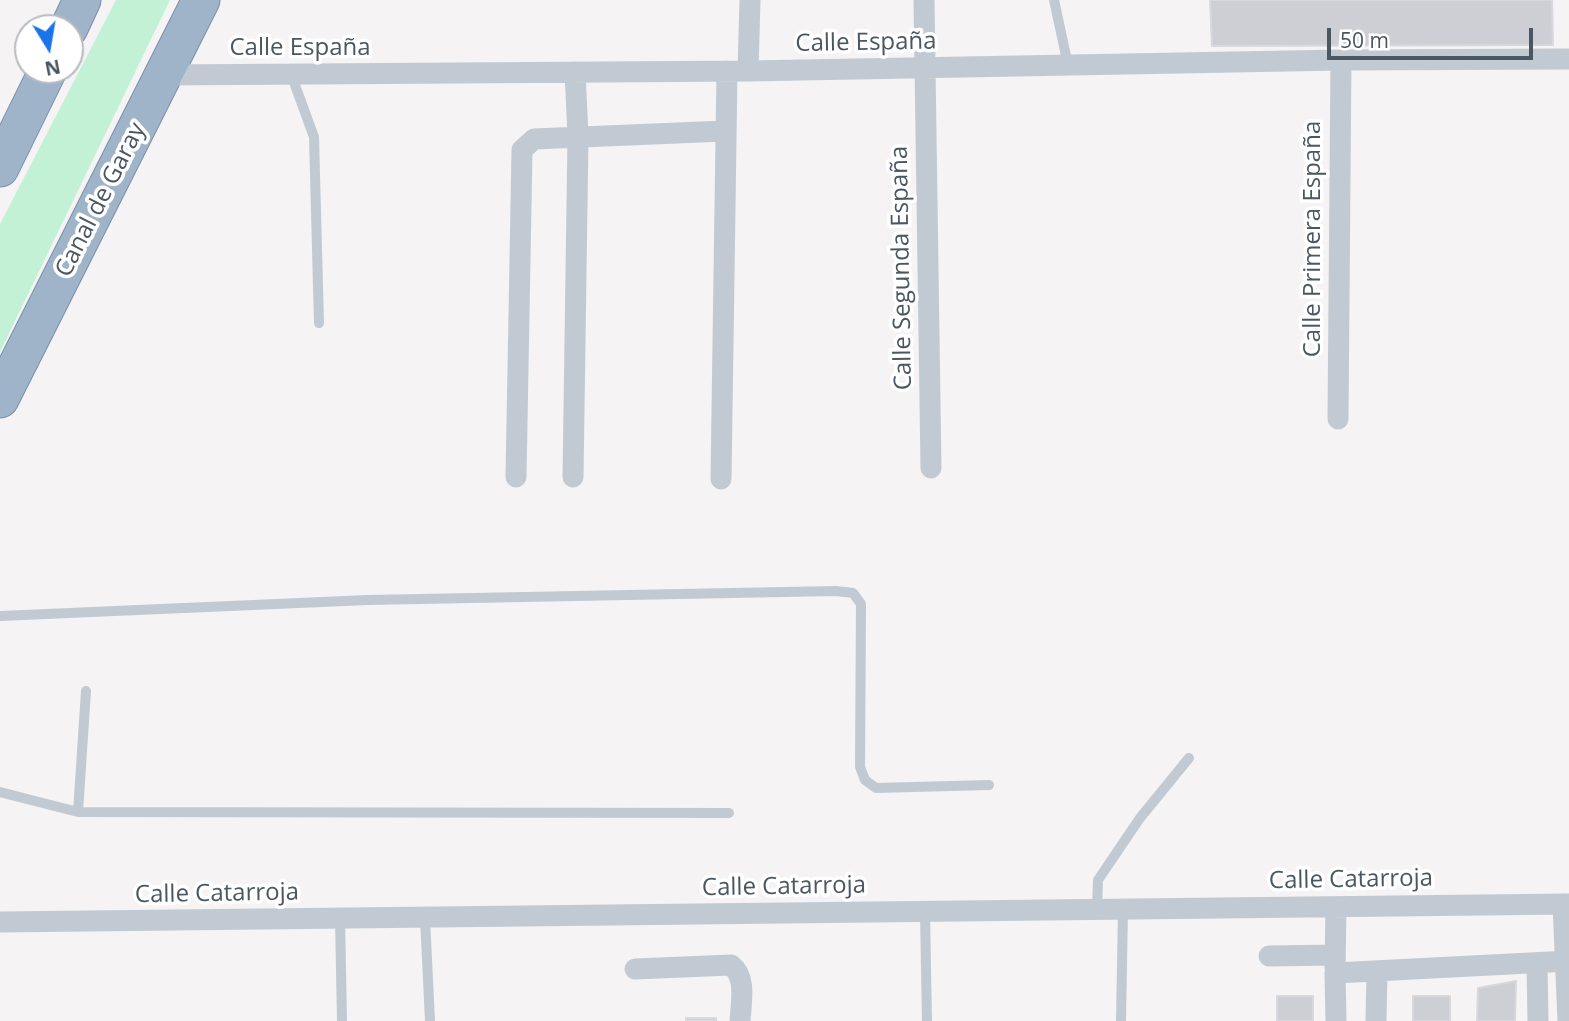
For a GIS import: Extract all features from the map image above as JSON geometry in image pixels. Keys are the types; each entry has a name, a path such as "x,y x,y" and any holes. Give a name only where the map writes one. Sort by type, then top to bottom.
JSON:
{"highway":[{"name":"Canal de Garay","path":"0,400 201,0"},
{"path":"0,168 41,84"}],"street":[{"path":"721,479 725,131 750,0"},
{"name":"Calle Segunda España","path":"924,0 931,468"},
{"name":"Calle España","path":"164,75 738,71 1340,60 1569,59"},
{"name":"Calle Primera España","path":"1338,419 1340,60"},
{"path":"573,477 578,136 575,72"},
{"path":"516,477 522,150 534,139 725,131"},
{"path":"1566,904 1568,1021"},
{"name":"Calle Catarroja","path":"0,922 1566,904"},
{"path":"1336,907 1336,1021"},
{"path":"1269,956 1377,971 1568,962"},
{"path":"1537,964 1538,1021"},
{"path":"635,969 731,965 738,970 741,980 740,1021"},
{"path":"1376,1021 1377,971"}],"lane":[{"path":"1054,0 1068,65"},
{"path":"290,74 314,137 320,323"},
{"path":"0,616 368,600 822,591 853,593 861,604 860,766 864,780 876,788 989,785"},
{"path":"78,812 86,691"},
{"path":"1097,909 1098,880 1140,818 1189,758"},
{"path":"0,792 78,812 729,813"},
{"path":"1121,1021 1123,909"},
{"path":"925,912 928,1021"},
{"path":"340,918 342,1021"},
{"path":"425,918 429,1021"}],"green space":[{"path":"116,0 170,0 0,352 0,224 72,84 84,84 84,62"}],"building":[{"path":"1210,0 1552,0 1553,45 1212,46"},
{"path":"1516,981 1515,1021 1477,1021 1478,988"},
{"path":"1277,996 1313,996 1313,1021 1277,1021"},
{"path":"1413,996 1450,996 1450,1021 1413,1021"},
{"path":"686,1018 716,1018 716,1021 686,1021"}]}
